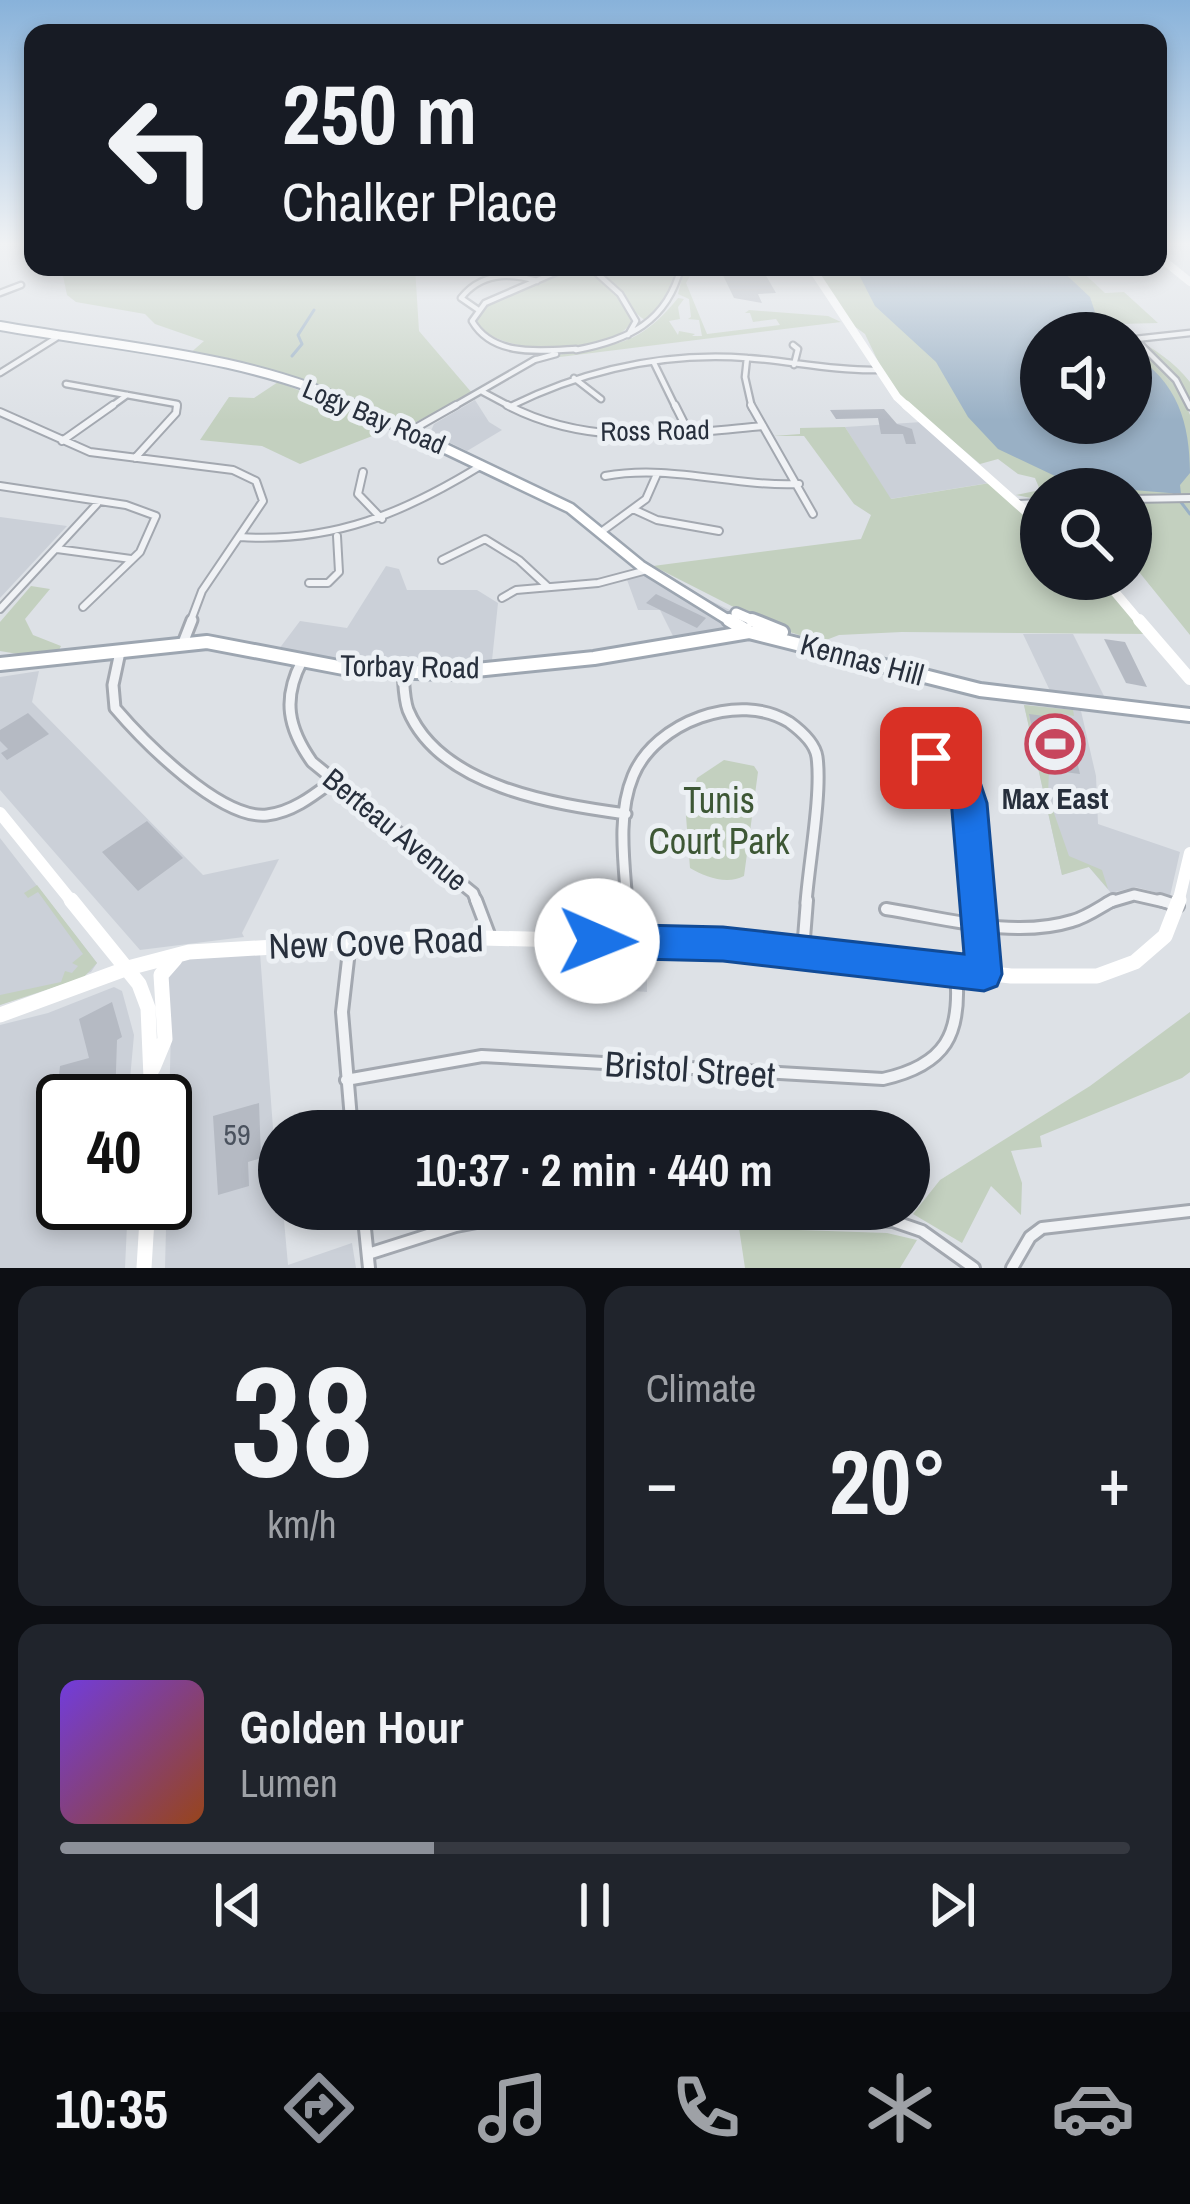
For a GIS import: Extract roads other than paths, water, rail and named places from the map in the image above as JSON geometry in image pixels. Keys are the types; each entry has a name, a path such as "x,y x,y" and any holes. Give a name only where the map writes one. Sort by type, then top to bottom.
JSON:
{"main road":[{"path":"833,301 877,370 921,421 1019,505"},
{"name":"Logy Bay Road","path":"0,326 260,372 325,391 570,508 647,571 716,608 749,632"},
{"path":"1126,600 1190,679"},
{"path":"716,608 730,624 718,635"},
{"name":"Logy Bay Road","path":"716,608 818,648"},
{"path":"736,613 751,625 749,632"},
{"name":"Torbay Road","path":"0,664 183,643 238,645 403,674 508,668 749,632"},
{"name":"Kennas Hill","path":"749,632 980,690 1187,716"},
{"path":"0,813 128,968 148,1008 153,1074"},
{"name":"New Cove Road","path":"0,1015 128,968 189,952 351,941 490,937 630,941 803,951 984,974 1054,978 1110,973 1157,946 1178,906 1190,853"},
{"path":"153,1069 165,1039 161,975 173,960 189,952"},
{"path":"144,1268 146,1230"}],"street":[{"path":"465,301 477,309"},
{"path":"495,301 477,309 472,321 478,333 496,344 526,350 576,350"},
{"path":"624,301 636,321"},
{"path":"534,360 623,339 655,322 668,301"},
{"path":"636,321 655,322"},
{"path":"623,339 636,321"},
{"path":"1190,333 1135,339 1176,380 1190,407"},
{"path":"0,373 56,338"},
{"path":"793,345 798,349 794,365"},
{"path":"526,350 534,360"},
{"path":"412,430 559,350"},
{"path":"511,406 574,378 654,363 748,358 877,370"},
{"path":"748,358 745,384 813,514"},
{"path":"654,363 688,431"},
{"path":"574,378 602,399"},
{"path":"66,385 179,406 134,459"},
{"name":"Ross Road","path":"483,392 547,423 586,432 763,426"},
{"path":"61,441 127,395"},
{"path":"0,412 90,452 233,470 256,481 262,501 198,598 183,643"},
{"path":"240,537 287,542 337,536 382,519 482,465"},
{"path":"363,472 358,494 382,519"},
{"path":"605,476 657,474 760,486 799,484"},
{"path":"601,532 650,494 657,474"},
{"path":"0,486 139,508 156,516 158,527 101,597 83,607"},
{"path":"1152,498 1187,498"},
{"path":"0,609 98,503"},
{"path":"633,509 658,520 718,531"},
{"path":"309,583 328,583 339,572 342,556 337,536"},
{"path":"442,560 478,540 491,540 547,586"},
{"path":"55,549 132,559"},
{"path":"502,598 516,590 598,584 647,571"},
{"path":"120,651 113,685 115,708 220,805 244,814 281,812 299,806 334,780"},
{"name":"Berteau Avenue","path":"303,660 289,690 289,724 312,762 473,893 490,937"},
{"path":"403,674 402,698 412,726 465,770 495,783 626,814"},
{"path":"630,941 626,814 640,762 659,740 685,724 746,710 781,716 797,726 812,741 818,764 803,951"},
{"path":"964,776 975,828 984,974"},
{"path":"886,909 980,923 1062,924 1082,919 1125,893 1146,894 1178,906"},
{"path":"350,1110 342,1012 351,941"},
{"name":"Bristol Street","path":"346,1080 482,1056 858,1081 900,1078 926,1066 952,1037 960,1011 956,970"},
{"path":"1012,1268 1025,1244 1042,1228 1190,1211"},
{"path":"365,1230 369,1261 447,1230"},
{"path":"919,1230 974,1268"}],"water":[{"path":"873,301 1091,301 1095,312 1020,312 1020,444 1152,444 1152,370 1170,390 1184,421 1190,473 1180,485 1181,494 1152,492 1152,468 1038,468 998,449 968,417 936,362"}],"waterway":[{"path":"292,356 302,344 298,335 314,310"},
{"path":"1174,493 1190,514"}],"place":[{"name":"Max East","path":"1055,744"}],"park label":[{"name":"Tunis Court Park","path":"719,820"}]}
